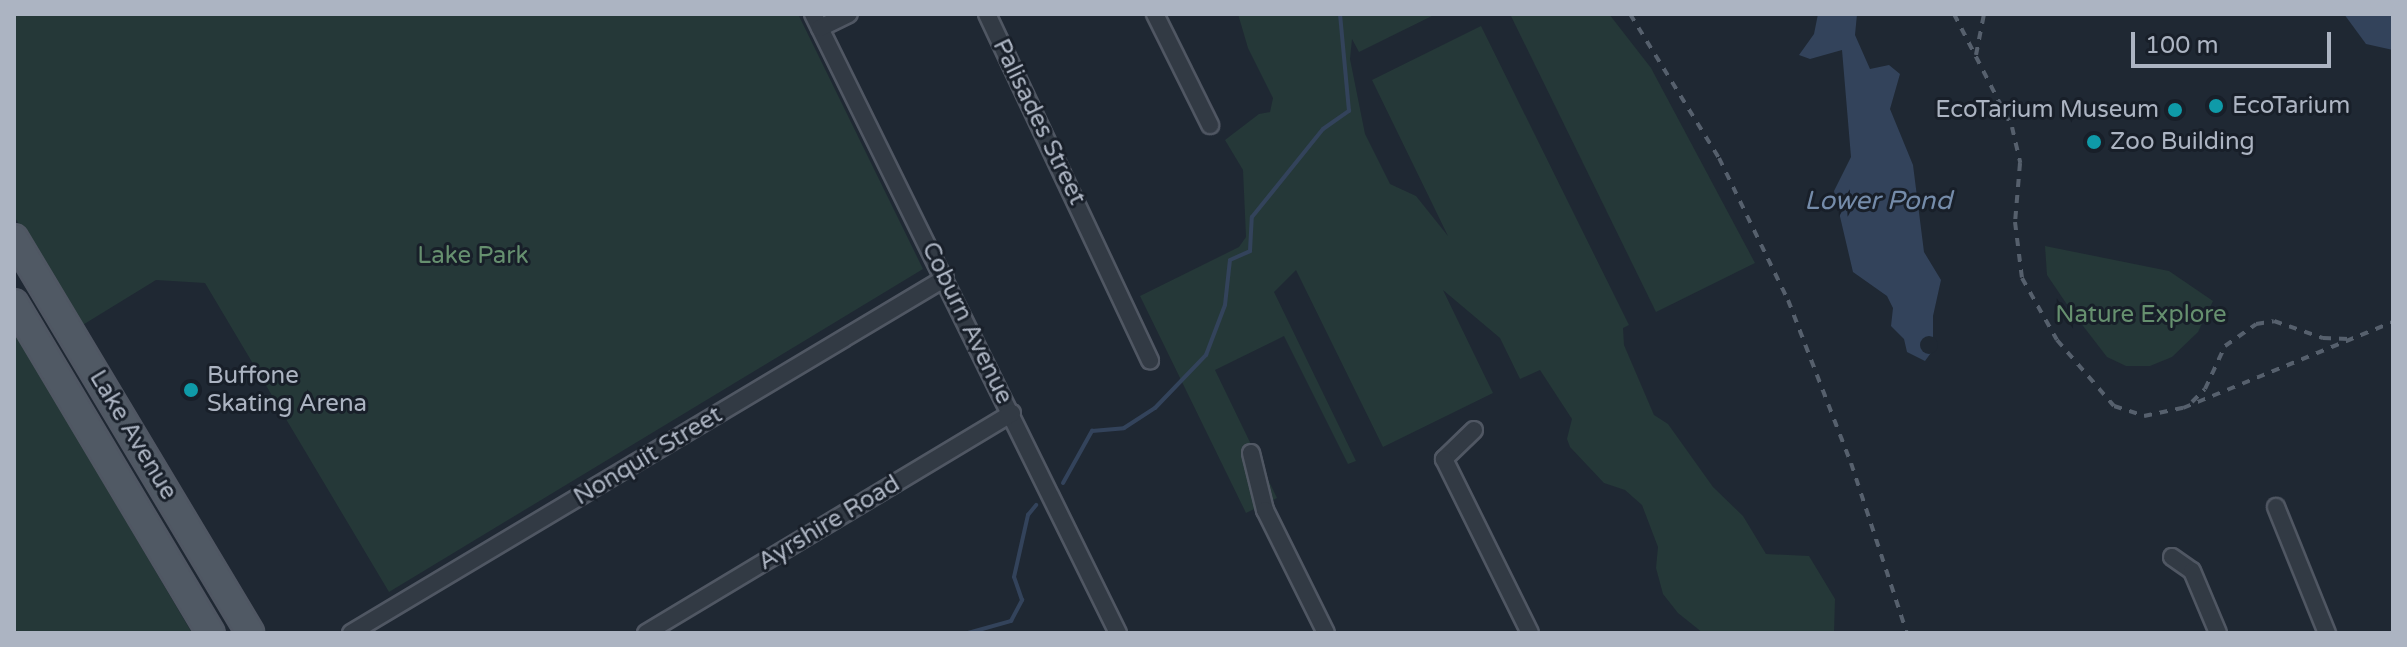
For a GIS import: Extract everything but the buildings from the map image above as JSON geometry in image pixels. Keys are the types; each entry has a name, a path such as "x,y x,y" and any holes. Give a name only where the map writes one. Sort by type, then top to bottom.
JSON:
{"main road":[{"name":"Lake Avenue","path":"14,238 250,633"},
{"name":"Lake Avenue","path":"14,303 211,633"}],"street":[{"path":"816,21 849,14"},
{"name":"Palisades Street","path":"987,14 1150,361"},
{"path":"1155,14 1210,125"},
{"name":"Coburn Avenue","path":"816,21 1118,633"},
{"name":"Nonquit Street","path":"351,633 945,278"},
{"name":"Ayrshire Road","path":"646,633 1012,413"},
{"path":"1474,430 1444,459 1530,633"},
{"path":"1251,453 1265,510 1326,633"},
{"path":"2276,507 2327,633"},
{"path":"2172,557 2192,571 2218,633"}],"green space":[{"name":"Lake Park","path":"14,14 798,14 923,269 389,592 205,283 156,280 81,326 14,216"},
{"path":"1238,14 1436,14 1359,52 1352,39 1350,59 1365,134 1390,184 1416,196 1448,236 1372,80 1481,26 1629,325 1623,328 1624,345 1654,415 1668,424 1713,487 1743,516 1766,554 1809,556 1835,599 1834,633 1703,633 1678,613 1663,594 1656,568 1658,547 1642,505 1625,490 1604,483 1570,447 1567,439 1572,419 1540,370 1520,379 1500,338 1443,290 1493,393 1383,447 1296,270 1274,292 1356,461 1348,464 1284,336 1215,370 1277,498 1246,513 1140,296 1239,247 1246,237 1243,170 1225,140 1259,114 1270,112 1273,98 1248,48"},
{"path":"1510,14 1609,14 1651,68 1755,263 1656,312"},
{"name":"Nature Explore","path":"2045,246 2169,271 2213,301 2198,332 2172,357 2150,366 2126,366 2107,357 2047,275"},
{"path":"14,331 192,633 14,633"}],"water":[{"name":"Lower Pond","path":"1818,14 1857,14 1855,35 1870,69 1889,65 1900,74 1890,109 1913,165 1924,252 1941,280 1933,316 1933,350 1925,361 1907,352 1904,339 1891,326 1893,308 1887,296 1853,272 1834,191 1851,157 1842,50 1810,59 1799,55 1814,34"},
{"path":"2344,14 2393,14 2393,50 2366,44"}],"pier":[{"path":"1929,336 1938,345 1929,354 1920,345"}],"waterway":[{"path":"1063,483 1092,431 1124,428 1155,408 1206,355 1225,305 1230,260 1250,251 1252,217 1323,129 1349,111 1340,14"},
{"path":"968,633 1011,621 1022,600 1014,577 1028,515 1036,505"}],"railway":[{"path":"1630,14 1719,158 1788,300 1851,463 1907,633"},
{"path":"1954,14 2012,127 2020,163 2015,222 2022,278 2057,340 2114,406 2144,416 2183,408 2393,322"},
{"path":"1976,55 1984,14"},
{"path":"2192,402 2205,389 2225,346 2256,324 2274,321 2323,338 2349,339"}],"place":[{"name":"EcoTarium","path":"2216,106"},
{"name":"EcoTarium Museum","path":"2175,110"},
{"name":"Zoo Building","path":"2094,142"},
{"name":"Buffone Skating Arena","path":"191,390"}]}
